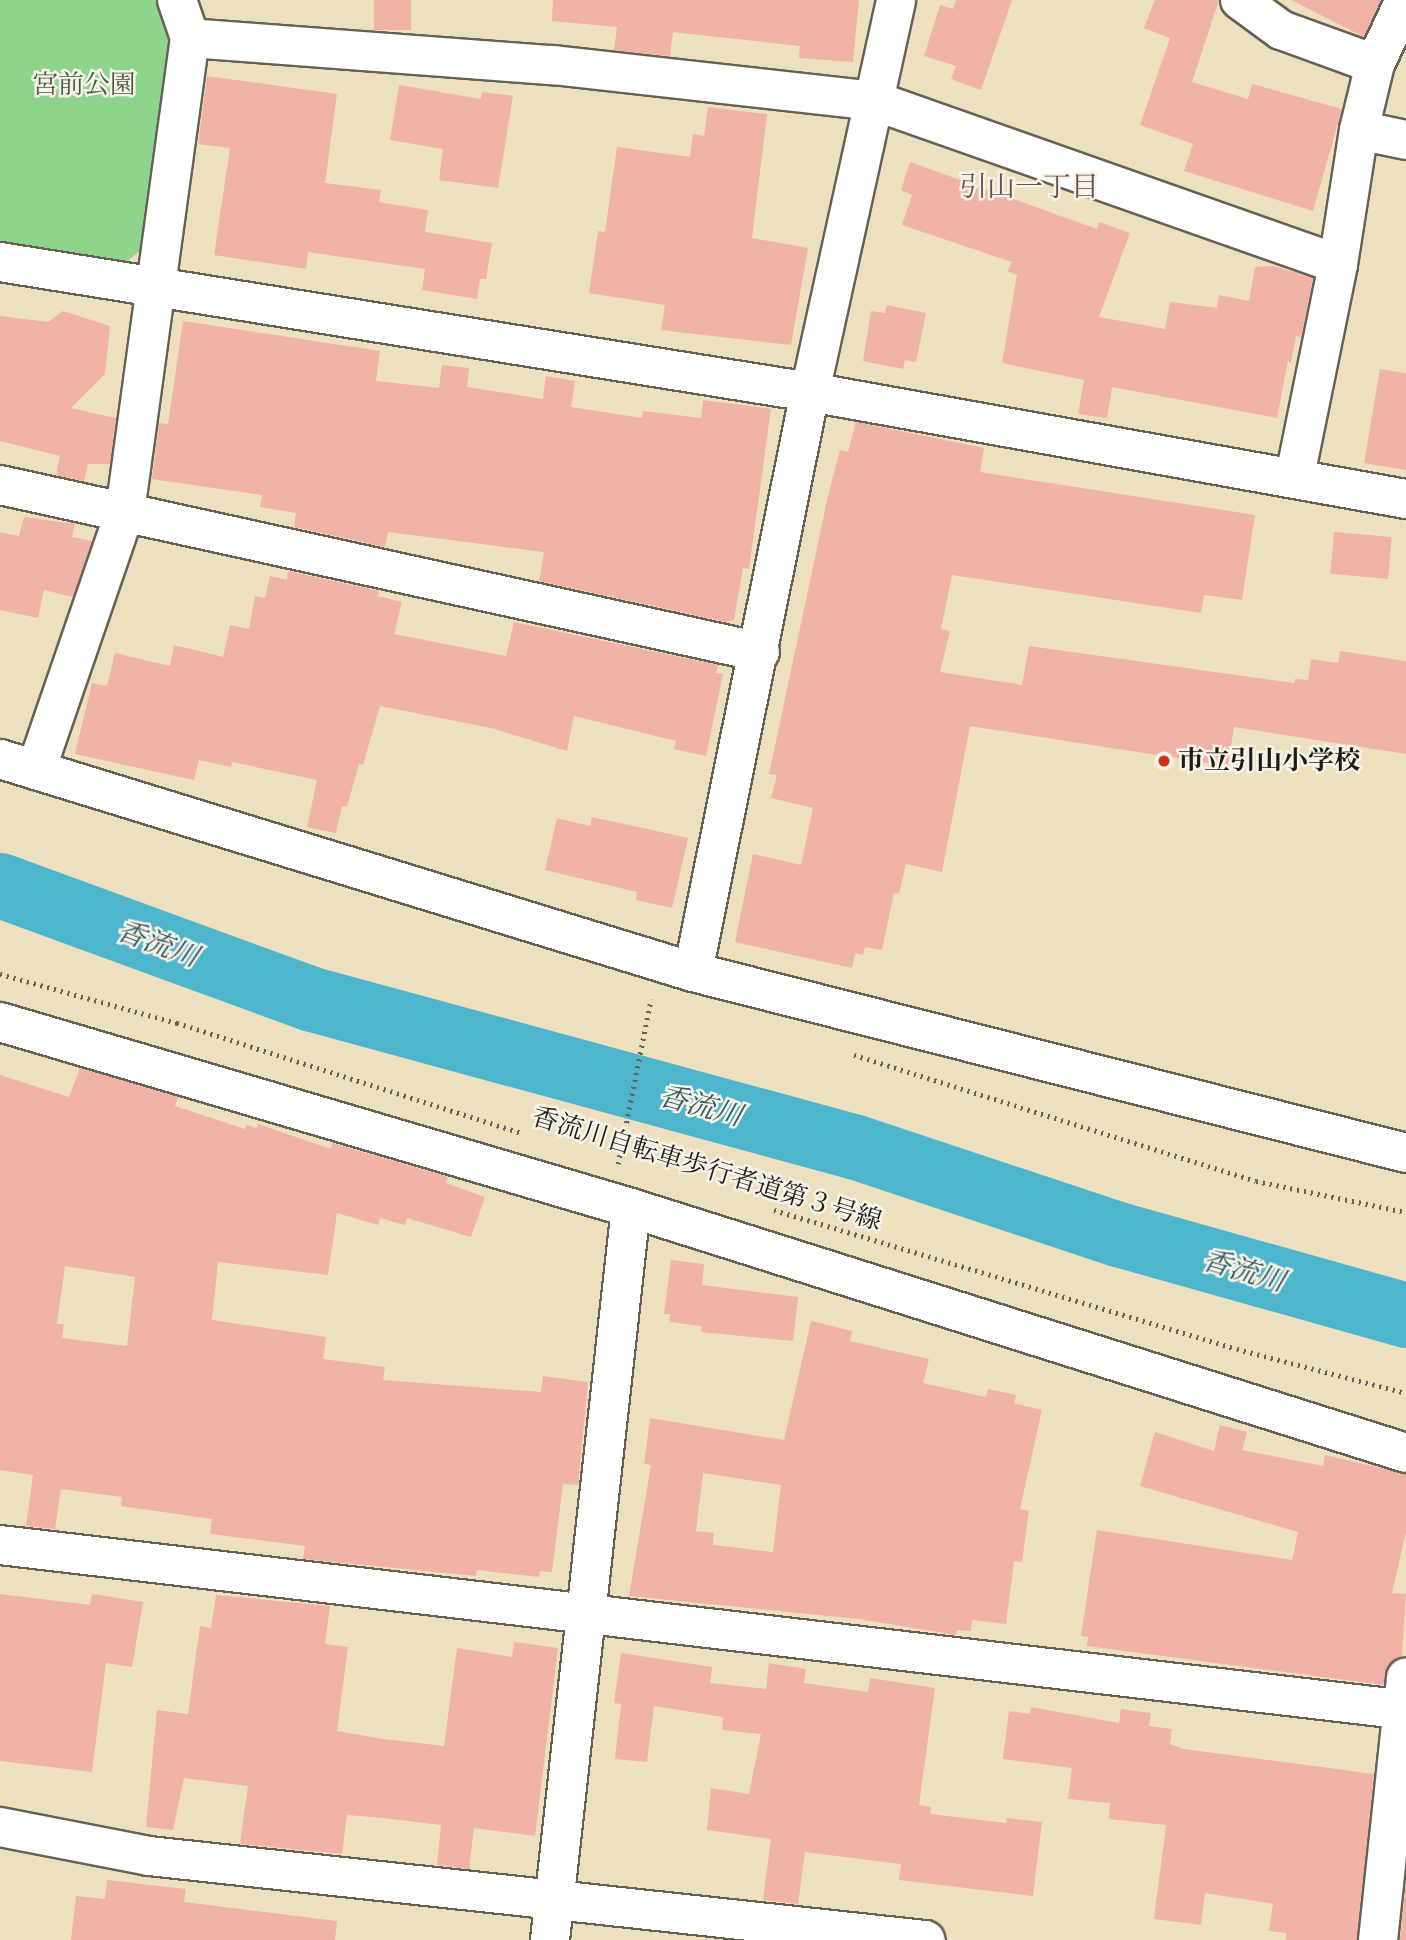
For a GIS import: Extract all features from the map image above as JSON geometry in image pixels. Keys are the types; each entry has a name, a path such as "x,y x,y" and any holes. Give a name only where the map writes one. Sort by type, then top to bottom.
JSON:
{"street":[{"path":"177,0 190,38 125,512 18,764 693,972 1406,1153"},
{"path":"693,972 760,652 810,392 896,0"},
{"path":"1240,0 1281,30 1375,64"},
{"path":"1295,477 1338,264 1359,130 1375,64 1405,0"},
{"path":"190,38 553,65 875,101 1338,264"},
{"path":"1359,130 1406,139"},
{"path":"0,262 810,392 1406,499"},
{"path":"0,485 760,652"},
{"path":"0,1022 233,1094 631,1208 1406,1453"},
{"path":"550,1940 631,1208"},
{"path":"0,1545 586,1613 1405,1699 1378,1940"},
{"path":"0,1827 149,1856 925,1940"}],"path":[{"name":"香流川自転車歩行者道第３号線","path":"0,974 177,1023 531,1136"},
{"path":"618,1164 653,991"},
{"name":"香流川自転車歩行者道第３号線","path":"610,1161 631,1168"},
{"name":"香流川自転車歩行者道第３号線","path":"763,1207 1237,1349 1406,1393"}],"green space":[{"name":"宮前公園","path":"0,0 159,0 174,43 145,247 126,262 0,242"}],"building":[{"path":"374,0 411,0 411,30 374,30"},
{"path":"553,0 859,0 853,62 799,58 800,46 673,32 670,56 614,50 617,27 552,21"},
{"path":"956,0 1012,0 981,90 951,79 956,66 924,56 940,5 953,9"},
{"path":"1155,0 1219,0 1192,82 1248,99 1252,84 1342,109 1313,211 1184,171 1193,144 1140,125 1170,38 1144,28"},
{"path":"1291,0 1381,0 1364,37"},
{"path":"207,76 337,94 325,183 381,190 379,202 428,210 425,232 492,243 486,279 480,279 477,299 422,290 425,269 308,252 306,269 214,255 230,148 198,144"},
{"path":"399,85 481,99 482,92 513,96 498,188 439,180 443,149 390,140"},
{"path":"708,107 767,114 752,238 808,248 791,345 661,330 665,305 589,293 598,231 605,232 617,147 690,157 693,134 704,136"},
{"path":"910,162 1097,229 1099,222 1130,233 1099,317 1165,329 1170,302 1217,308 1219,295 1249,301 1255,267 1274,266 1313,278 1301,337 1296,336 1291,363 1288,361 1277,418 1112,387 1107,418 1078,414 1084,380 1002,363 1017,275 1008,271 1012,262 902,225 912,195 901,190"},
{"path":"887,305 926,313 916,362 905,360 903,369 863,361 871,311 885,313"},
{"path":"63,311 110,326 105,374 71,408 116,418 110,464 88,464 84,481 56,475 60,456 0,441 0,316 48,322"},
{"path":"183,321 380,351 376,381 439,388 442,365 469,368 467,387 543,399 546,376 575,381 571,407 642,418 643,411 701,418 703,400 771,409 749,569 743,568 734,620 726,622 539,581 544,552 388,532 385,547 294,527 296,513 260,507 262,495 152,479 159,423 168,424"},
{"path":"1380,369 1406,373 1406,470 1364,463"},
{"path":"856,422 984,448 980,472 1255,515 1242,600 1204,595 1201,613 952,575 941,629 950,631 940,672 1022,685 1029,646 1294,683 1295,679 1308,680 1311,659 1338,663 1340,651 1406,661 1406,754 1234,727 1228,766 970,726 942,872 906,864 899,894 894,893 882,950 865,947 863,955 855,953 852,968 735,942 753,854 801,865 813,808 771,798 777,775 769,774 828,496 840,450 848,452"},
{"path":"24,517 75,524 72,537 92,541 73,597 44,590 38,618 0,610 0,532 19,536"},
{"path":"1334,532 1392,537 1388,579 1330,574"},
{"path":"288,571 379,591 378,596 402,602 394,634 506,656 514,622 718,665 716,673 723,674 706,756 674,749 676,741 574,716 567,751 491,728 380,706 363,765 359,764 347,807 342,806 336,833 307,827 317,780 232,762 231,767 199,760 194,780 75,754 92,683 107,686 115,653 170,666 174,645 223,657 230,625 249,629 255,596 265,598 270,576 287,580"},
{"path":"592,817 688,838 672,908 636,900 637,892 545,870 557,818 590,826"},
{"path":"80,1068 178,1097 175,1106 245,1129 247,1125 257,1128 258,1124 331,1149 332,1143 448,1177 446,1183 485,1197 471,1237 407,1218 405,1225 380,1218 378,1225 337,1213 328,1275 218,1262 212,1320 326,1337 323,1359 385,1367 383,1380 541,1392 543,1376 588,1382 578,1485 563,1484 552,1572 540,1571 539,1577 477,1570 476,1576 303,1559 305,1546 210,1534 212,1519 121,1506 122,1497 61,1489 55,1529 26,1526 33,1475 0,1470 0,1075 69,1097","holes":["65,1266 135,1277 127,1346 62,1338 64,1324 57,1324"]},
{"path":"671,1260 704,1264 702,1285 798,1297 793,1341 701,1332 702,1326 670,1322 670,1314 664,1314"},
{"path":"811,1321 852,1331 850,1341 929,1359 923,1383 986,1397 988,1389 1016,1395 1014,1403 1042,1410 1020,1509 1029,1511 1022,1562 1014,1561 1006,1624 972,1620 971,1631 957,1630 956,1635 858,1619 629,1596 651,1465 644,1464 650,1418 784,1440","holes":["703,1473 781,1485 773,1552 713,1545 714,1533 696,1531"]},
{"path":"1220,1425 1247,1432 1242,1450 1323,1466 1325,1455 1406,1474 1406,1532 1392,1593 1406,1594 1402,1656 1388,1665 1383,1685 1087,1646 1088,1637 1081,1636 1097,1530 1292,1560 1298,1532 1140,1486 1155,1432 1214,1451"},
{"path":"0,1594 90,1605 92,1594 143,1602 132,1667 106,1663 92,1772 0,1761"},
{"path":"216,1595 330,1606 325,1644 348,1647 337,1731 383,1739 444,1746 457,1648 512,1657 514,1642 558,1648 535,1836 474,1828 469,1869 437,1865 441,1825 383,1818 347,1815 342,1854 240,1844 248,1786 184,1778 173,1830 146,1827 157,1710 188,1714 200,1626 211,1628"},
{"path":"621,1653 712,1667 710,1683 766,1689 769,1663 806,1669 804,1683 868,1692 870,1678 935,1688 919,1805 931,1807 930,1814 1006,1823 1007,1818 1042,1822 1033,1896 899,1880 901,1864 805,1852 798,1904 763,1900 771,1839 707,1830 711,1788 749,1794 761,1734 722,1730 723,1717 654,1706 647,1762 615,1759 621,1704 614,1703"},
{"path":"1031,1707 1119,1723 1121,1709 1151,1713 1149,1726 1172,1729 1170,1744 1184,1749 1374,1774 1357,1940 1286,1940 1286,1933 1269,1931 1273,1904 1205,1893 1201,1925 1154,1919 1166,1825 1109,1819 1110,1803 1068,1799 1072,1768 1003,1759 1009,1711 1030,1714"},
{"path":"107,1880 186,1889 184,1902 337,1921 335,1940 71,1940 76,1896 105,1899"},
{"path":"1406,1884 1406,1940 1400,1940"}],"waterway":[{"name":"香流川","path":"0,885 312,999 856,1147 1118,1234 1406,1315"}],"place":[{"name":"市立引山小学校","path":"1164,761"}],"district":[{"name":"引山一丁目","path":"1029,186"}]}
